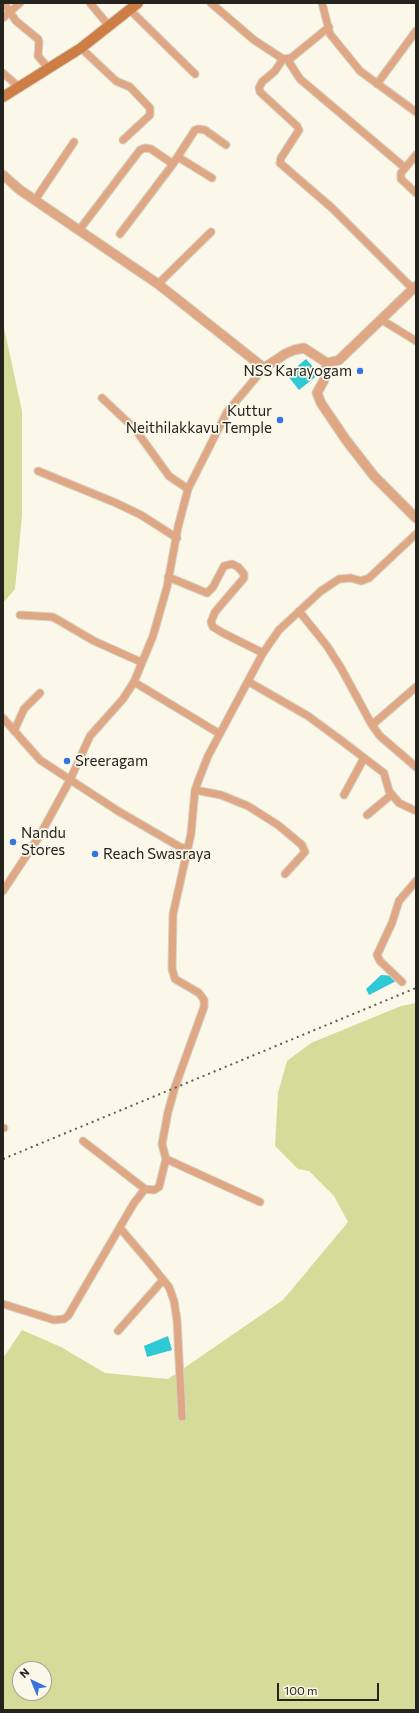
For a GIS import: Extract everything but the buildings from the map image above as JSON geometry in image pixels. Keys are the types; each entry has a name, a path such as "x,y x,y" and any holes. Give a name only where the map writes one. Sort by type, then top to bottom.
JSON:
{"main road":[{"path":"3,97 20,88 81,48 138,3"}],"street":[{"path":"4,3 9,12 20,25 38,38 38,56 49,69"},
{"path":"3,18 20,3"},
{"path":"90,3 108,26"},
{"path":"211,3 254,40 285,59 300,79 404,167"},
{"path":"322,3 330,34 360,71 416,112"},
{"path":"129,9 195,74"},
{"path":"3,891 40,835 70,780 90,736 123,699 134,682 153,636 188,489 227,412 264,368 285,354 304,348 327,363 339,360 415,287 332,208 280,163 281,158 299,130 297,126 260,92 259,88 262,82 275,71 285,59 328,26"},
{"path":"378,84 416,30"},
{"path":"81,48 116,81 130,87 150,108 150,116 123,140"},
{"path":"3,72 20,88"},
{"path":"120,234 174,164 192,134 198,129 205,130 226,145"},
{"path":"34,200 74,142"},
{"path":"80,229 140,150 145,148 150,149 174,164"},
{"path":"416,155 404,167 401,174 401,179 416,193"},
{"path":"178,156 212,178"},
{"path":"3,175 34,200 80,229 158,284 264,368"},
{"path":"158,284 211,232"},
{"path":"382,320 416,341"},
{"path":"327,363 324,380 317,393 321,403 346,440 374,476 416,518"},
{"path":"102,398 135,429 169,476 188,489"},
{"path":"38,471 116,503 159,526 177,538"},
{"path":"83,1141 145,1189 154,1190 159,1187 166,1159 162,1144 168,1112 175,1087 204,1007 204,1000 199,994 175,979 172,969 173,914 183,876 193,824 195,790 208,756 249,682 263,653 279,630 299,611 339,579 351,578 361,581 369,578 416,534"},
{"path":"168,577 207,593 214,588 224,566 232,564 238,567 244,574 244,578 215,612 211,622 213,626 223,634 263,653"},
{"path":"299,611 327,646 341,668 372,725 380,736 416,767"},
{"path":"20,615 53,617 88,638 141,662"},
{"path":"134,682 220,734"},
{"path":"249,682 308,716 384,773 391,795 399,803 416,811"},
{"path":"372,725 416,687"},
{"path":"14,731 24,709 40,693"},
{"path":"3,718 35,756 70,780 180,847 188,849"},
{"path":"344,795 364,758"},
{"path":"195,790 222,795 248,806 278,825 302,845 304,852 286,874"},
{"path":"367,815 391,795"},
{"path":"402,982 380,961 377,955 392,924 399,901 416,880"},
{"path":"166,1159 260,1202"},
{"path":"3,1304 54,1320 64,1318 72,1312 134,1203 145,1189"},
{"path":"120,1228 169,1288 174,1301 177,1320 182,1417"},
{"path":"118,1331 162,1280"}],"green space":[{"path":"3,323 22,411 22,516 15,589 3,603"},
{"path":"416,1003 416,1710 3,1710 3,1358 22,1330 61,1347 105,1373 168,1379 283,1300 348,1222 334,1196 309,1171 298,1169 275,1146 278,1093 287,1061 311,1043 401,1006"}],"water":[{"path":"306,359 319,374 299,390 287,375"},
{"path":"381,975 394,976 398,980 369,995 366,989"},
{"path":"168,1336 172,1350 147,1357 144,1346"}],"railway":[{"path":"3,1159 416,988"}],"place":[{"name":"NSS Karayogam","path":"360,371"},
{"name":"Kuttur Neithilakkavu Temple","path":"280,420"},
{"name":"Sreeragam","path":"67,761"},
{"name":"Nandu Stores","path":"13,842"},
{"name":"Reach Swasraya","path":"95,854"}]}
